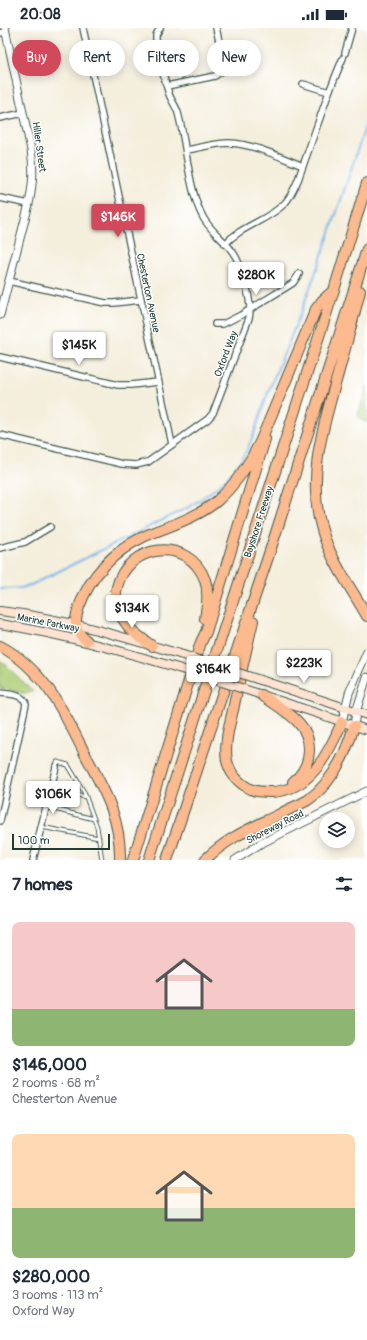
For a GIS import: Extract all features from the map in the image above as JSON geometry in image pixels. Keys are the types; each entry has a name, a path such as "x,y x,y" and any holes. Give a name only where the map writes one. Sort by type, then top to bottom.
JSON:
{"highway":[{"name":"Bayshore Freeway","path":"149,860 334,290 367,183"},
{"name":"Bayshore Freeway","path":"167,860 271,548 367,249"},
{"path":"367,260 350,330 321,435 316,489 318,512 326,542 338,568 367,616"},
{"path":"87,641 79,633 75,624 77,613 85,593 103,567 119,552 138,540 188,518 216,501 245,469 261,440 316,309 334,290"},
{"path":"201,642 206,632 265,444 267,424"},
{"path":"271,548 229,730 226,753 231,771 244,785 261,792 275,792 290,789 311,775 328,751 342,722"},
{"path":"133,860 201,642 208,599 205,579 194,564 178,552 159,550 141,555 126,566 118,581 116,600 122,618 128,626 152,646"},
{"path":"0,646 29,666 47,685 60,705 104,790 113,811 118,830 120,860"},
{"path":"257,694 298,722 304,729 309,746 308,762 300,776 286,787 275,792"},
{"path":"205,860 228,840 300,804 315,794 336,769 346,751 354,726"}],"main road":[{"name":"Marine Parkway","path":"0,611 75,624 152,646 367,715"},
{"name":"Marine Parkway","path":"0,624 87,641 178,668 367,730"}],"street":[{"name":"Chesterton Avenue","path":"83,28 172,444"},
{"path":"160,28 156,35 156,40 167,86 178,112 193,186 201,212 213,231 234,254 240,265 251,309"},
{"path":"167,86 215,76 222,72 224,62 216,28"},
{"path":"225,244 231,237 276,211 292,194 344,55 352,28"},
{"name":"Hiller Street","path":"0,315 33,187 34,168 4,31"},
{"path":"303,84 329,92"},
{"path":"0,118 23,113"},
{"path":"186,150 229,143 251,148 303,166"},
{"path":"0,198 29,204"},
{"path":"215,324 223,324 251,309 292,283 299,274"},
{"path":"9,281 105,303 140,300"},
{"name":"Oxford Way","path":"0,435 122,464 136,465 148,462 208,419 213,413 249,318 251,309"},
{"path":"0,357 118,384 131,385 158,382"},
{"path":"0,548 25,542 50,527"},
{"path":"342,722 344,708 356,675 367,652"},
{"path":"354,726 356,712 367,677"},
{"path":"0,693 22,698 26,701 0,821"},
{"path":"33,860 56,767"},
{"name":"Shoreway Road","path":"235,860 260,844 367,791"}],"lane":[{"path":"56,767 57,762 68,765 86,797 97,827 102,860"},
{"path":"51,789 86,797"},
{"path":"46,807 94,819"},
{"path":"41,827 99,838"}],"green space":[{"path":"367,386 367,422 362,421 358,415"},
{"path":"0,660 33,691 27,694 0,688"}],"waterway":[{"path":"0,589 29,586 189,507 214,489 237,466 248,447 271,385 304,305 367,121"}]}
